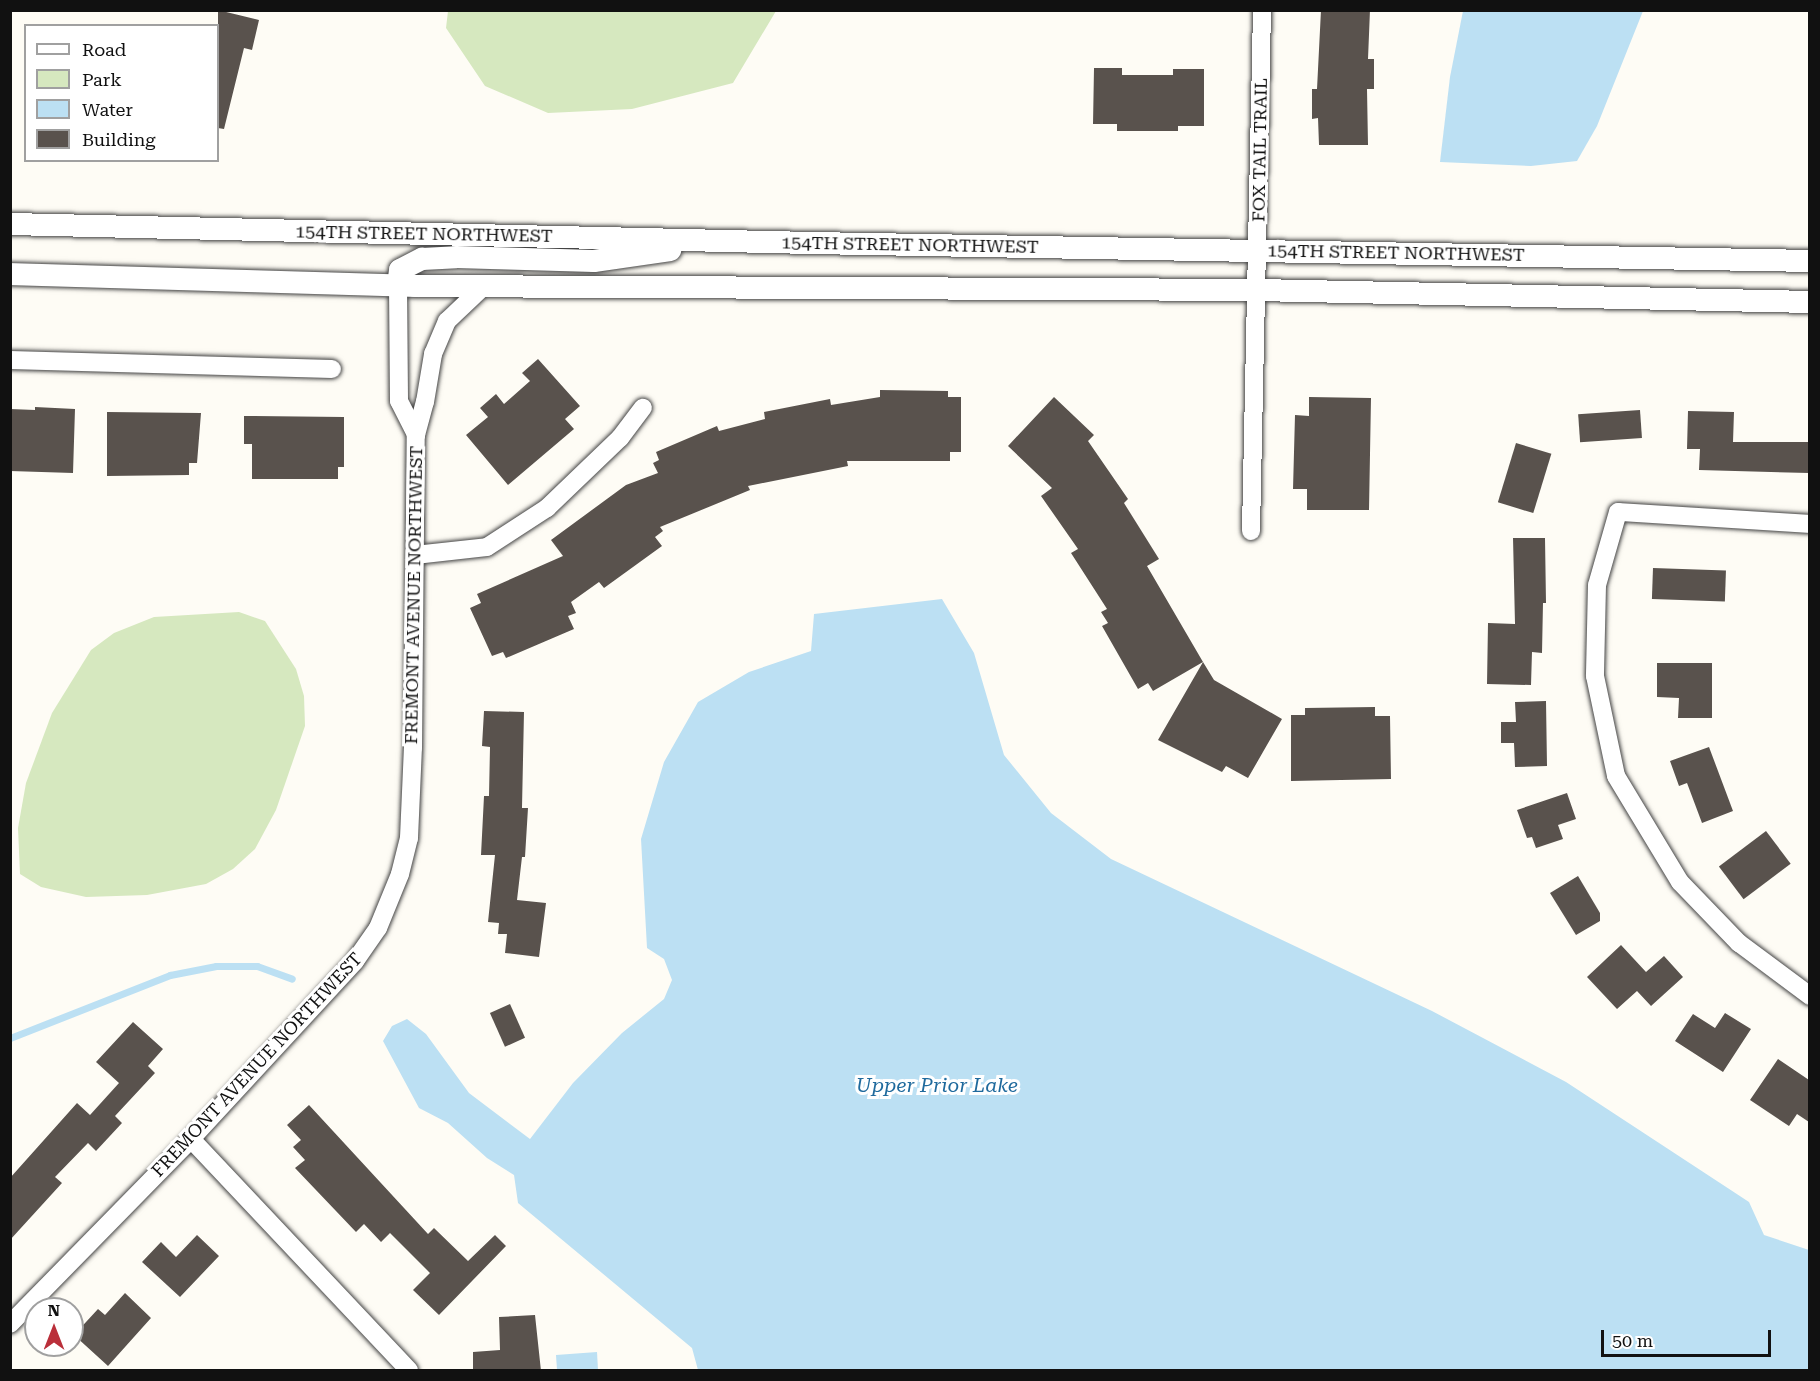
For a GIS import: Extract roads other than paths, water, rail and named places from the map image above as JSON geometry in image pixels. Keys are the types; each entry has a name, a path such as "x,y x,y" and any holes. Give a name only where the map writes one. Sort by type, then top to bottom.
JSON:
{"street":[{"name":"FOX TAIL TRAIL","path":"1251,531 1262,10"},
{"name":"154TH STREET NORTHWEST","path":"10,224 734,242 1809,261"},
{"path":"398,285 400,270 422,259 456,257 594,261 734,242"},
{"path":"10,274 398,285 1257,290 1809,302"},
{"name":"FREMONT AVENUE NORTHWEST","path":"398,285 399,401 416,435"},
{"name":"FREMONT AVENUE NORTHWEST","path":"10,1324 191,1139 355,961 378,928 400,874 409,838 416,435 425,402 433,354 447,321 484,286"},
{"path":"10,360 332,369"},
{"path":"415,555 487,547 548,508 621,438 643,408"},
{"path":"1809,524 1618,512 1598,585 1595,676 1616,776 1680,882 1739,943 1809,996"},
{"path":"191,1139 409,1371"}],"water":[{"path":"1463,11 1643,11 1597,126 1577,161 1531,166 1440,162 1450,77"},
{"name":"Upper Prior Lake","path":"942,599 974,653 1004,755 1051,813 1111,859 1432,1011 1566,1082 1749,1202 1764,1235 1809,1250 1809,1370 698,1370 692,1348 518,1203 514,1175 487,1158 448,1123 419,1108 383,1041 392,1026 407,1019 426,1034 469,1093 530,1139 573,1083 622,1033 664,999 672,980 664,959 647,948 641,839 664,762 698,702 749,672 811,651 814,614"},
{"path":"597,1352 598,1370 557,1370 556,1355"}],"waterway":[{"path":"10,1038 170,975 216,966 257,966 292,979"}]}
